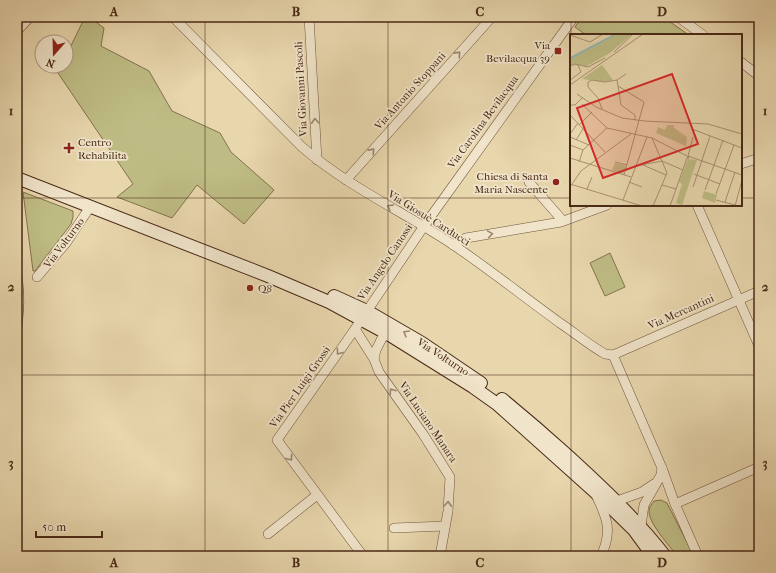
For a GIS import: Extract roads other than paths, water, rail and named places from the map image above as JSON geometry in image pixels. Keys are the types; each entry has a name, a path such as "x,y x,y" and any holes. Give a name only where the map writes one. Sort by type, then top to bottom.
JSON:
{"street":[{"path":"17,31 30,17"},
{"name":"Via Giosuè Carducci","path":"173,17 302,147 317,160 389,207 424,226 453,245 601,352 608,355 613,355"},
{"name":"Via Giovanni Pascoli","path":"309,17 317,160"},
{"name":"Via Antonio Stoppani","path":"346,180 492,17"},
{"name":"Via Carolina Bevilacqua","path":"424,226 566,35 574,17"},
{"path":"678,17 702,34"},
{"path":"742,63 759,76"},
{"path":"742,164 758,161"},
{"name":"Via Volturno","path":"17,178 170,237 316,296 388,334 473,387 497,404 594,491 634,530 654,556"},
{"path":"529,182 563,221"},
{"path":"453,245 466,238 563,221 604,206"},
{"path":"697,206 759,346"},
{"name":"Via Volturno","path":"37,277 66,243 90,207"},
{"name":"Via Angelo Canossi","path":"361,320 424,226"},
{"name":"Via Mercantini","path":"613,355 759,291"},
{"name":"Via Volturno","path":"361,320 422,343 479,380 523,416 617,502 641,526 665,556"},
{"name":"Via Luciano Manara","path":"361,320 379,372 423,434 450,477 440,556"},
{"name":"Via Pier Luigi Grossi","path":"361,320 277,440 317,495 348,533 363,556"},
{"path":"374,359 376,350 382,338 388,334"},
{"path":"613,355 698,556"},
{"path":"675,504 759,467"},
{"path":"641,526 644,505 661,475 662,468"},
{"path":"617,502 642,492 658,480"},
{"path":"594,491 607,519 607,542 601,556"},
{"path":"268,534 317,495"},
{"path":"394,528 445,526"}],"lane":[{"path":"17,264 22,317 17,340"}],"place":[{"name":"Via Bevilacqua 39","path":"558,51"},
{"name":"Centro Rehabilita","path":"69,148"},
{"name":"Chiesa di Santa Maria Nascente","path":"556,182"},
{"name":"Q8","path":"250,288"}]}
